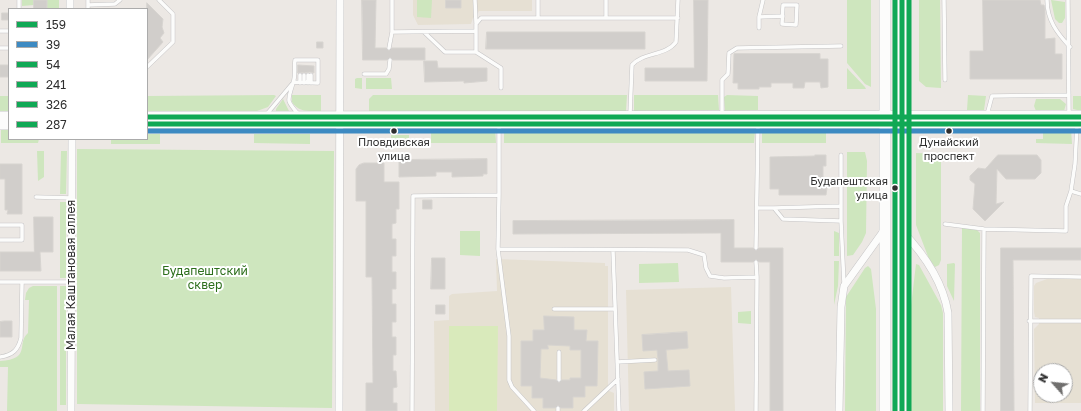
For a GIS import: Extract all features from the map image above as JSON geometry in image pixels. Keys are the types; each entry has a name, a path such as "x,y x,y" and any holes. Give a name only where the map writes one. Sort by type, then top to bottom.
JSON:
{"main road":[{"path":"885,0 885,411"},
{"path":"902,0 902,411"}],"street":[{"path":"339,411 340,0"},
{"path":"148,116 299,116 340,120"},
{"path":"722,120 758,124 885,119"},
{"path":"148,124 340,120 1076,120"},
{"name":"Малая Каштановая аллея","path":"71,411 72,140"},
{"path":"839,411 840,307 844,286 885,229"},
{"path":"902,231 914,244 939,283 946,300 948,312 949,411"}],"lane":[{"path":"88,5 100,7 115,4 120,0"},
{"path":"148,66 173,42 173,14 159,0"},
{"path":"389,48 392,32 392,0"},
{"path":"475,0 476,52"},
{"path":"538,0 538,17"},
{"path":"606,0 606,18"},
{"path":"630,120 632,65 636,61 674,46 678,39 678,0"},
{"path":"759,28 758,17 764,0"},
{"path":"944,0 945,80"},
{"path":"1047,0 1047,7 1054,30 1070,48"},
{"path":"945,224 984,229 1066,231 1066,206 1071,191 1075,164 1076,120 1069,95 1070,48 1068,0"},
{"path":"783,4 797,5 796,25 782,24 783,16 783,4"},
{"path":"758,17 783,16"},
{"path":"476,24 481,18 678,18"},
{"path":"392,32 476,31"},
{"path":"424,32 445,52 476,52 501,68 501,88"},
{"path":"722,120 722,80 728,74 729,53 737,48 842,46"},
{"path":"294,82 318,83 318,60 294,60 294,82 288,93 288,100 299,116"},
{"path":"306,60 306,65 306,60"},
{"path":"364,74 386,74 389,69 390,60"},
{"path":"306,83 306,75 306,83"},
{"path":"266,116 294,82"},
{"path":"988,120 992,96 1069,95"},
{"path":"499,120 498,249 509,336 509,380 512,387 534,411"},
{"path":"756,248 758,124"},
{"path":"842,155 841,220 844,286"},
{"path":"1071,191 1081,194"},
{"path":"412,411 413,196 499,195"},
{"path":"36,198 72,198"},
{"path":"757,208 841,206"},
{"path":"774,208 783,219 841,220"},
{"path":"0,225 22,225 22,240 0,240"},
{"path":"983,411 984,229"},
{"path":"498,249 613,251 688,250 704,255 706,268 710,276 724,278 757,277"},
{"path":"613,251 619,411"},
{"path":"756,262 756,411"},
{"path":"1030,411 1029,320 1031,276 1081,276"},
{"path":"0,282 71,282"},
{"path":"0,357 9,355 16,351 19,346 21,338 22,283"},
{"path":"554,309 615,309"},
{"path":"1029,320 1081,320"},
{"path":"559,352 559,380"},
{"path":"617,362 655,360"},
{"path":"584,411 618,379"}],"shaded area":[{"path":"413,0 532,0 532,11 479,11 473,18 471,24 418,25 413,15"},
{"path":"496,259 605,263 605,266 608,266 608,388 609,391 614,393 614,411 435,411 434,321 449,320 449,296 452,294 497,291"},
{"path":"1047,279 1081,279 1081,403 1073,403 1073,363 1034,363 1034,329 1039,324 1039,318 1035,317 1034,312 1034,286 1036,283"},
{"path":"731,287 735,411 629,411 626,290"}],"green space":[{"path":"22,0 34,0 34,5 22,6"},
{"path":"47,0 59,0 59,8 47,8"},
{"path":"417,0 432,0 431,18 417,17"},
{"path":"847,0 871,0 871,87 865,84 847,63"},
{"path":"919,0 940,0 941,88 926,87 919,81"},
{"path":"1051,0 1065,2 1065,18 1062,23 1059,23 1055,19"},
{"path":"847,68 865,87 866,89 847,89"},
{"path":"362,78 362,89 355,88 355,79"},
{"path":"366,78 391,78 392,89 366,89"},
{"path":"292,95 321,95 321,111 301,110 292,102"},
{"path":"373,95 627,95 626,111 369,111 369,99"},
{"path":"634,95 718,95 719,110 634,111"},
{"path":"727,95 758,96 758,110 725,111 724,97"},
{"path":"968,95 986,96 984,110 967,110"},
{"path":"0,96 8,96 8,111 0,111"},
{"path":"148,96 276,96 268,107 257,111 148,111"},
{"path":"1073,96 1081,96 1081,111 1073,109"},
{"path":"283,99 289,111 276,111 276,109"},
{"path":"1036,99 1060,99 1066,104 1064,111 1036,111 1034,106"},
{"path":"431,128 495,128 496,143 431,143"},
{"path":"506,128 752,128 755,131 754,143 504,143 504,132"},
{"path":"762,128 826,128 826,143 762,143"},
{"path":"1,129 8,129 8,140 39,140 38,143 1,143"},
{"path":"1043,129 1071,129 1072,144 1036,143 1036,139 1043,139"},
{"path":"148,134 160,134 160,144 111,144 111,140 148,140"},
{"path":"254,134 310,134 310,144 254,143"},
{"path":"391,135 409,135 409,143 391,143"},
{"name":"Будапештский сквер","path":"77,149 334,151 332,408 77,404"},
{"path":"37,151 44,151 44,177 38,181"},
{"path":"61,151 67,151 66,194 60,194"},
{"path":"847,152 865,152 867,161 866,233 853,255 847,256"},
{"path":"916,153 941,154 941,260 939,265 935,267 929,259 916,225"},
{"path":"60,202 66,202 66,278 60,278"},
{"path":"962,227 977,230 980,233 980,411 961,411"},
{"path":"460,231 480,231 480,256 460,255"},
{"path":"834,231 839,233 839,256 834,256"},
{"path":"834,261 839,261 838,286 834,305"},
{"path":"678,263 679,282 639,283 639,264"},
{"path":"954,263 954,301 947,286 947,264"},
{"path":"916,264 919,265 941,305 943,313 943,411 911,411 911,306"},
{"path":"868,266 871,269 876,309 876,411 845,411 846,297 865,268"},
{"path":"33,286 57,286 57,411 7,411 8,367 0,367 0,361 10,360 16,357 22,350 23,341 28,333 29,300 25,300 26,293 29,288"},
{"path":"60,286 66,286 66,405 60,405"},
{"path":"751,311 751,324 738,323 738,312"},
{"path":"449,326 498,326 497,411 449,411"}],"building":[{"path":"34,0 47,0 47,8 34,8"},
{"path":"362,0 376,0 375,48 386,48 389,51 392,48 425,48 425,60 393,60 390,57 387,60 363,60"},
{"path":"446,0 461,0 461,8 446,8"},
{"path":"694,0 708,0 707,81 645,81 645,68 694,68"},
{"path":"983,0 1040,0 1041,5 1044,5 1045,9 1045,39 1055,38 1055,54 1062,54 1062,79 970,79 970,51 983,51"},
{"path":"147,3 163,19 162,27 164,33 160,38 163,42 148,59 148,8"},
{"path":"2,13 8,13 8,20 2,20"},
{"path":"487,32 645,32 645,49 486,49"},
{"path":"317,42 323,42 323,48 317,48"},
{"path":"734,54 820,54 820,59 828,59 828,87 821,88 820,82 805,82 804,88 793,88 793,83 771,83 771,87 759,87 759,89 738,89 738,83 733,83"},
{"path":"424,61 437,61 438,68 487,68 487,81 464,83 464,81 425,82"},
{"path":"0,65 8,65 8,77 0,77"},
{"path":"298,65 314,66 314,73 298,73"},
{"path":"826,155 826,166 823,166 823,188 827,188 826,195 779,195 779,189 770,189 770,157"},
{"path":"998,155 1037,155 1041,160 1041,173 1035,179 1006,179 997,169 996,204 1004,202 985,221 973,209 975,184 970,180 970,176 978,168 985,169"},
{"path":"487,159 487,174 483,174 483,176 452,177 452,172 436,172 436,176 399,177 399,160"},
{"path":"364,163 384,163 384,182 399,182 399,209 396,209 396,223 392,224 392,239 396,239 396,256 392,256 392,272 396,272 396,289 392,289 392,304 396,304 396,322 392,322 392,337 396,337 396,355 393,355 393,371 396,371 397,387 393,388 393,403 397,403 397,411 366,411 366,383 373,383 372,277 366,277 366,201 356,201 356,169 359,165"},
{"path":"0,164 22,164 22,214 7,214 8,210 5,210 5,179 0,179"},
{"path":"423,200 432,200 432,209 423,209"},
{"path":"34,217 53,217 53,252 40,252 41,271 0,271 0,252 34,252"},
{"path":"734,220 734,248 753,248 756,251 759,248 783,248 783,411 770,411 770,262 759,262 756,259 753,262 721,262 721,233 513,234 513,221"},
{"path":"1001,248 1081,248 1081,260 1013,260 1014,411 1001,411"},
{"path":"432,258 445,258 445,289 431,289"},
{"path":"436,305 445,305 445,314 436,314"},
{"path":"544,316 574,317 574,330 587,330 586,341 598,341 597,386 585,386 585,397 573,397 573,408 561,408 558,405 555,408 543,408 543,398 532,398 532,386 521,386 521,341 533,341 533,330 544,330","holes":["548,345 570,346 570,350 581,350 581,378 570,378 570,380 562,380 559,383 556,380 540,378 541,349 548,349"]},
{"path":"12,321 12,337 0,337 0,322"},
{"path":"687,332 688,348 666,350 668,371 689,370 690,386 645,389 644,372 658,371 658,359 657,350 643,351 642,335"}],"transit line":[{"name":"287","path":"895,0 895,411"},
{"name":"241","path":"902,0 902,411"},
{"name":"326","path":"909,0 909,411"},
{"name":"54","path":"148,117 1081,117"},
{"name":"159","path":"148,124 1081,124"},
{"name":"39","path":"148,131 1081,131"}],"place":[{"name":"Пловдивская улица","path":"394,131"},
{"name":"Дунайский проспект","path":"949,131"},
{"name":"Будапештская улица","path":"895,188"}]}
